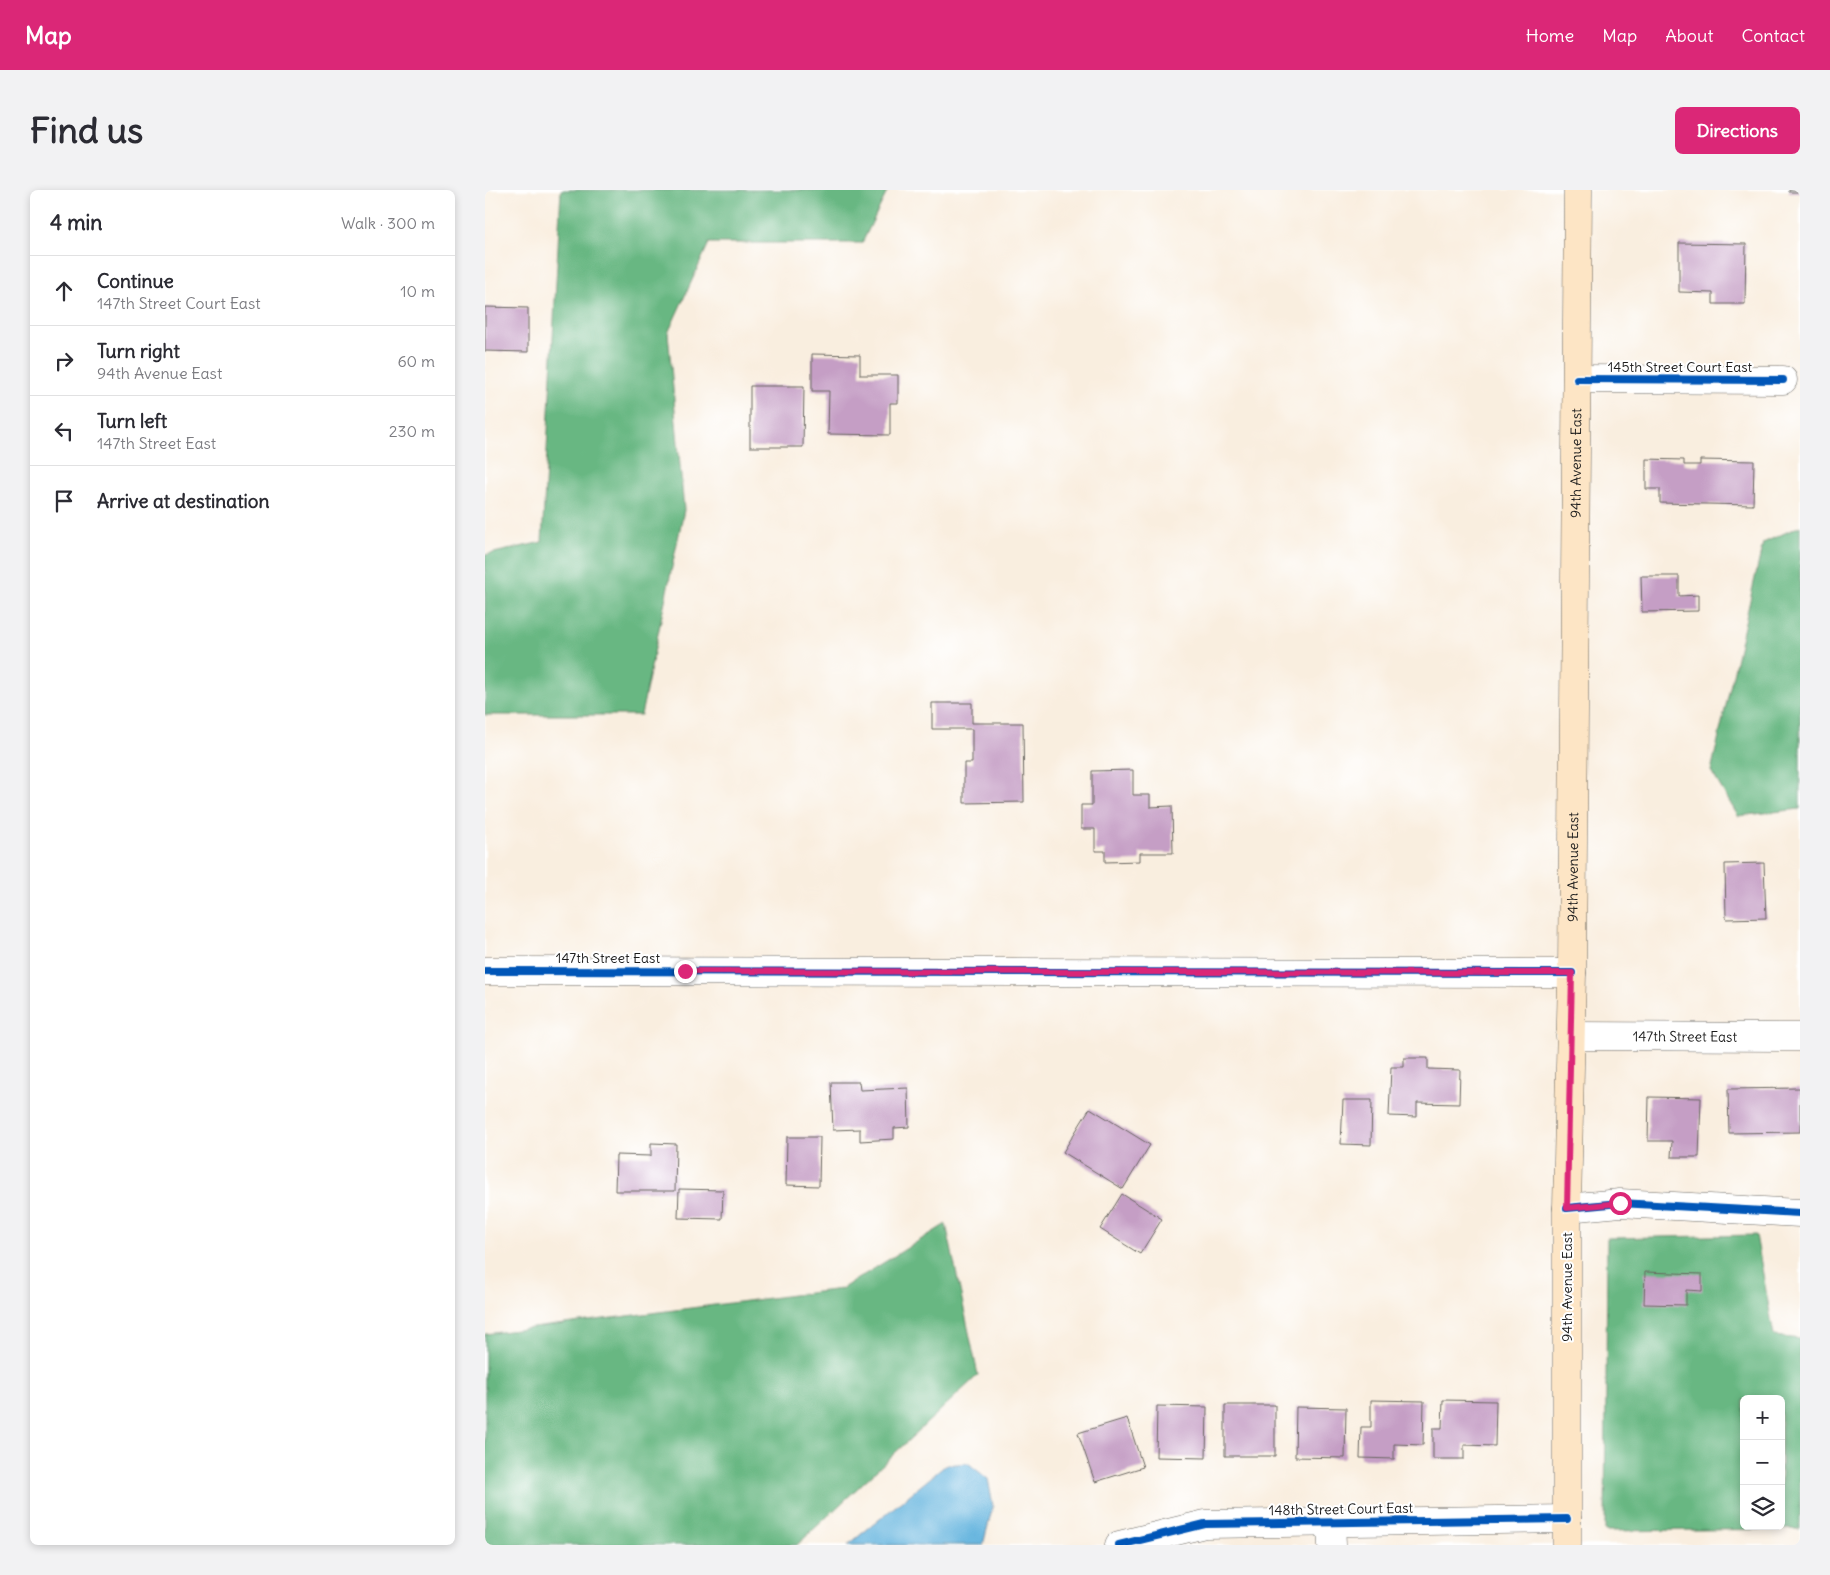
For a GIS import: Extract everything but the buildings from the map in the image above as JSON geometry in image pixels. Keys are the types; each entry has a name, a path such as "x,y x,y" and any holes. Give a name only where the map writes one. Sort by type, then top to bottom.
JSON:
{"main road":[{"name":"94th Avenue East","path":"1567,1532 1567,1208 1572,973 1578,190"}],"street":[{"name":"145th Street Court East","path":"1577,379 1783,380"},
{"name":"147th Street East","path":"485,971 1572,973"},
{"name":"147th Street East","path":"1570,1036 1800,1037"},
{"path":"1567,1208 1620,1203 1800,1213"},
{"name":"148th Street Court East","path":"1119,1545 1205,1524 1332,1533 1567,1532"}],"green space":[{"path":"561,190 888,190 862,243 709,243 668,333 684,510 641,715 485,715 485,555 542,542"},
{"path":"1800,526 1800,809 1738,816 1711,771 1763,543"},
{"path":"946,1224 978,1375 797,1545 485,1545 485,1334 841,1289"},
{"path":"1756,1235 1774,1336 1800,1339 1800,1529 1785,1529 1785,1395 1740,1395 1740,1530 1605,1531 1607,1238"}],"water":[{"path":"968,1463 988,1479 993,1506 983,1545 848,1545 946,1465"}],"cycle path":[{"path":"1577,379 1783,380"},
{"path":"485,971 1572,973"},
{"path":"1567,1208 1620,1203 1800,1213"},
{"path":"1119,1545 1205,1524 1567,1519"}],"route":[{"path":"685,971 1572,973 1567,1208 1620,1203"}]}
